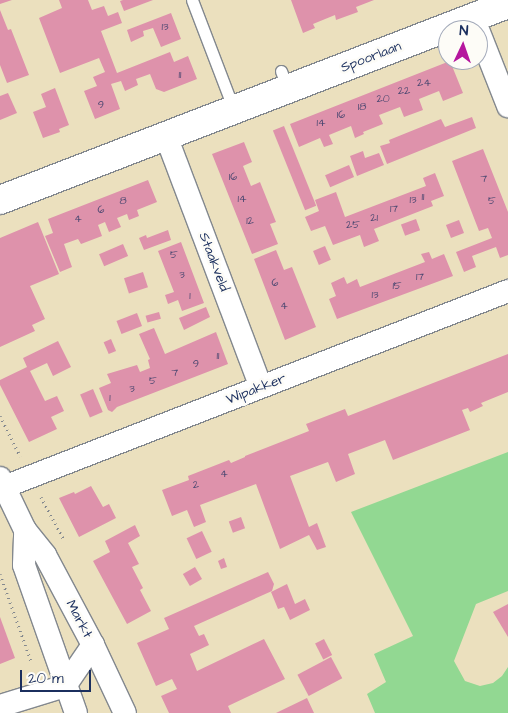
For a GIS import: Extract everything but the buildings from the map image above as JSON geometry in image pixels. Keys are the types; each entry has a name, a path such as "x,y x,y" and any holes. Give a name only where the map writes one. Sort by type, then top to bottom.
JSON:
{"street":[{"name":"Spoorlaan","path":"0,200 234,110 285,80 508,4"},
{"path":"473,17 508,106"},
{"name":"Staakveld","path":"166,136 261,387"},
{"name":"Wipakker","path":"2,483 261,387 508,291"},
{"name":"Markt","path":"2,483 25,530 45,555 93,645 125,713"},
{"name":"Markt","path":"25,530 24,566 76,713"},
{"path":"0,706 66,686 93,645"}],"lane":[{"path":"192,0 234,110"}],"path":[{"path":"0,574 42,692"}],"green space":[{"path":"508,452 508,591 476,604 454,661 465,681 480,686 493,683 502,676 508,667 508,713 375,713 367,694 386,682 374,654 413,636 351,512"}]}
